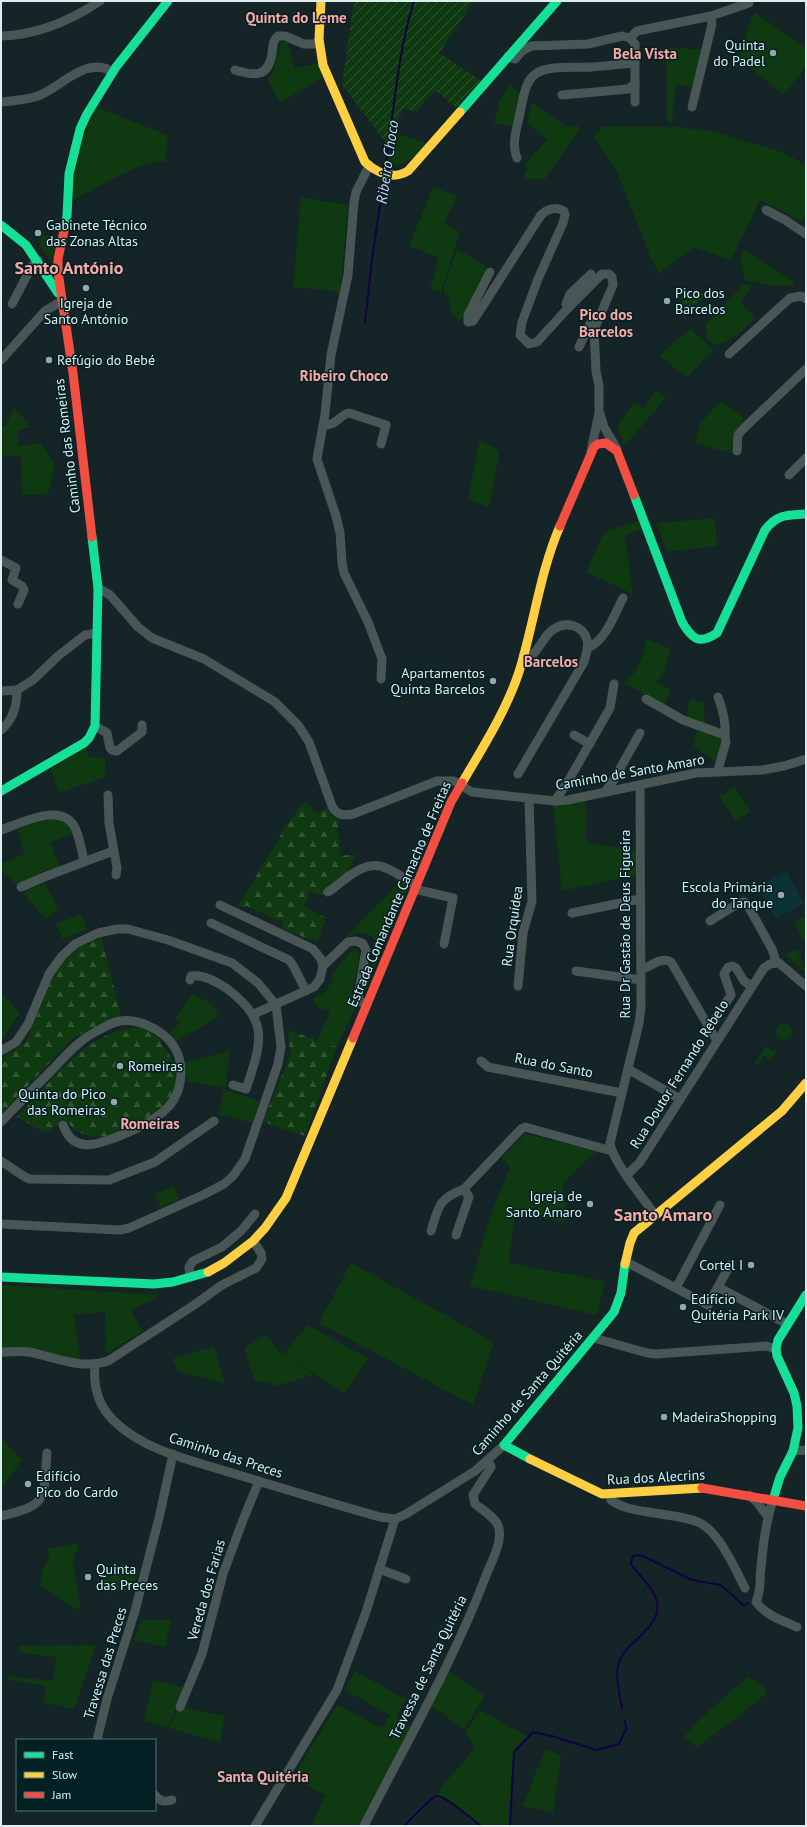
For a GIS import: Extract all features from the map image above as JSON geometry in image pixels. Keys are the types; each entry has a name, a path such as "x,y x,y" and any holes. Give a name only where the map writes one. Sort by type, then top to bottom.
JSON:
{"street":[{"path":"1,36 34,31 68,20 100,1"},
{"name":"Caminho das Romeiras","path":"95,726 95,670 98,588 73,373 58,264 67,217 69,174 83,122 113,72 168,1"},
{"path":"321,1 317,32 318,44 327,76 362,157 369,166 377,172 389,175 408,171 422,157 556,1"},
{"path":"630,38 637,31 711,16 749,2"},
{"path":"692,107 712,24 711,16"},
{"path":"235,70 251,75 262,73 268,67 273,44 278,36 286,36 304,44 318,44"},
{"path":"508,56 516,59 527,48 538,45 588,44 622,36 630,38 635,44 636,102"},
{"path":"517,158 514,146 516,135 526,90 533,76 540,72 557,68 592,67 635,63"},
{"path":"1,102 29,99 38,96 88,67 104,67 113,72"},
{"path":"562,95 628,89 635,84"},
{"path":"369,166 356,192 354,202 348,275 331,355 323,425 318,452 318,466 336,516 340,533 344,573 368,622 382,659 381,679"},
{"path":"490,272 468,315 468,322 473,321 541,215 549,209 561,209 565,215 563,223 538,279 520,330 522,339 529,344 537,342 602,274 612,277 614,282 593,335 596,371 599,386 599,413 591,452"},
{"path":"766,210 785,220 806,234"},
{"path":"1,225 24,242 38,260 62,301 45,311 1,360"},
{"path":"12,304 32,266 38,260"},
{"path":"569,307 566,304 570,294 591,274"},
{"path":"729,354 790,298 801,296 806,299"},
{"path":"579,347 593,318 605,304"},
{"path":"737,451 738,435 742,430 806,369"},
{"path":"323,425 332,425 347,413 386,425 381,444"},
{"path":"599,413 604,427 617,450 682,622 694,638 702,640 710,639 717,633 756,547 771,522 781,516 806,514"},
{"path":"591,452 594,447 603,443 610,444 617,450"},
{"name":"Estrada Comandante Camacho de Freitas","path":"1,1277 155,1283 175,1282 216,1268 246,1249 271,1223 286,1198 415,887 452,802 511,694 548,561 558,532 591,452"},
{"path":"789,475 806,458"},
{"path":"1,560 16,568 12,580 22,586 24,590 18,604"},
{"name":"Caminho de Santo Amaro","path":"98,588 110,596 138,628 152,638 204,659 275,702 298,725 309,742 332,806 340,814 353,814 431,782 450,781 456,782 460,786 472,792 555,801 696,773 718,770 762,770 806,760"},
{"path":"588,648 596,644 601,638 623,598"},
{"path":"518,774 584,662 588,648 587,640 583,632 574,626 563,626 551,631 534,653 523,654"},
{"path":"2,688 17,690 33,680 58,656 85,635 97,633"},
{"path":"555,801 570,778 610,708 614,684"},
{"path":"1,730 8,724 17,703 17,690"},
{"path":"718,697 724,716 724,736 726,742 718,770"},
{"path":"646,699 683,720 724,736"},
{"path":"1,791 84,743 89,738 95,726 107,733 110,748 112,750 117,750 142,732 142,725"},
{"path":"605,792 613,781 640,732"},
{"path":"574,735 590,744"},
{"name":"Rua Dr Gastão de Deus Figueira","path":"612,1151 610,1143 639,1023 641,980 640,785"},
{"path":"108,795 113,851 117,868 116,875"},
{"name":"Rua Orquídea","path":"518,986 523,933 532,901 529,799"},
{"path":"1,830 47,815 64,817 76,829 84,861"},
{"path":"21,888 84,861 113,851"},
{"path":"328,892 357,870 377,865 386,868 415,887 453,898 444,944"},
{"path":"572,912 640,899"},
{"path":"710,921 739,903 744,902 747,904 772,949 776,962 784,966 806,986"},
{"path":"220,905 313,949 321,959 323,966 320,979 314,987 254,1014"},
{"path":"211,923 288,960 306,991"},
{"path":"1,1051 16,1042 28,1024 49,974 62,956 84,939 98,933 117,929 139,931 232,963 258,983 276,1005 282,1047 278,1064 245,1159 233,1176 224,1184 129,1228 120,1230 1,1224"},
{"path":"323,966 348,942 356,941 363,944 366,954 358,997 361,1002 367,1004"},
{"path":"641,970 661,960 671,962 717,1041"},
{"name":"Rua Doutor Fernando Rebelo","path":"627,1175 640,1162 717,1041 748,984 764,968 776,962"},
{"name":"Rua Doutor Fernando Rebelo","path":"710,1028 729,998 731,992 724,974 728,967 732,966 736,968 748,984"},
{"path":"576,971 641,980"},
{"path":"190,980 192,976 196,975 219,982 243,1001 254,1014 258,1025 256,1059 246,1089 233,1085"},
{"name":"Rua Doutor Fernando Rebelo","path":"729,987 748,984"},
{"path":"1,1122 82,1040 100,1029 121,1021 144,1023 173,1044 180,1059 181,1075 179,1089 171,1105 157,1117 117,1137 96,1144 74,1142 67,1136 63,1125"},
{"name":"Rua do Santo","path":"481,1061 488,1066 622,1093"},
{"path":"628,1069 680,1099"},
{"name":"Caminho de Santa Quitéria","path":"395,1519 464,1480 504,1445 594,1338 618,1306 623,1286 629,1242 634,1233 777,1116 806,1083"},
{"path":"1,1161 30,1179 110,1180 155,1162 214,1121"},
{"path":"431,1231 438,1208 443,1200 464,1189 518,1131 525,1127 612,1151 655,1215"},
{"path":"456,1235 469,1198 464,1189"},
{"path":"676,1288 720,1205"},
{"path":"190,1278 189,1267 193,1261 222,1247 241,1231 255,1214"},
{"path":"1,1352 27,1352 75,1363 95,1365 108,1361 222,1285 256,1268 262,1259 261,1253 254,1242"},
{"path":"625,1263 630,1264 708,1305 730,1265"},
{"path":"718,1287 787,1324"},
{"path":"797,1627 766,1612 752,1603 760,1592 760,1568 765,1514 773,1500 780,1477 793,1451 798,1428 796,1406 790,1383 777,1356 776,1349 778,1340 806,1295"},
{"path":"594,1338 647,1353 766,1346 776,1349"},
{"name":"Caminho das Preces","path":"95,1365 94,1387 106,1412 114,1421 133,1436 173,1454 259,1482 380,1517 395,1519"},
{"name":"Rua dos Alecrins","path":"504,1445 595,1492 610,1494 706,1488 799,1504"},
{"path":"793,1451 806,1450"},
{"path":"1,1516 25,1511 37,1504 44,1493 47,1453"},
{"name":"Travessa das Preces","path":"97,1739 109,1692 133,1619 159,1518 173,1454"},
{"name":"Travessa de Santa Quitéria","path":"364,1826 460,1641 478,1598 500,1536 498,1524 475,1504 473,1500 473,1495 491,1467 488,1460"},
{"path":"780,1477 784,1493 787,1497 799,1504"},
{"name":"Rua dos Alecrins","path":"748,1495 766,1489 780,1477"},
{"name":"Vereda dos Farias","path":"180,1707 202,1654 223,1574 245,1514 259,1482"},
{"path":"610,1494 611,1500 626,1508 686,1519 706,1527 725,1551 745,1588"},
{"path":"748,1495 757,1502 765,1514"},
{"path":"765,1514 799,1504"},
{"path":"256,1826 337,1690 366,1612 395,1519"},
{"path":"379,1569 406,1579"},
{"path":"156,1797 164,1802 172,1800"}],"shaded area":[{"name":"Escola Primária do Tanque","path":"787,871 804,904 775,919 758,886"}],"green space":[{"path":"354,1 474,1 439,53 481,81 456,108 435,90 416,112 404,108 394,129 400,135 393,152 342,85"},
{"name":"Quinta do Padel","path":"754,12 806,48 806,66 784,95 738,58"},
{"path":"281,42 287,42 295,68 319,63 323,77 280,103 267,79 273,73"},
{"path":"666,48 703,49 695,86 676,85 672,122 667,122"},
{"path":"510,84 521,96 514,126 494,123 499,103"},
{"path":"531,102 567,127 577,125 580,129 545,179 522,179 528,168 524,165 548,139 527,124"},
{"path":"96,107 168,135 165,162 156,162 131,170 71,201 78,147"},
{"path":"599,126 680,127 716,132 782,152 806,165 806,215 802,221 760,200 731,260 695,248 691,249 659,274 650,256 618,174 593,135 600,131"},
{"path":"400,135 426,143 419,152 405,163 393,165 387,164"},
{"path":"433,187 457,196 444,224 460,232 441,292 430,289 439,258 409,246"},
{"path":"301,197 348,205 340,292 293,287"},
{"path":"42,235 57,238 51,262 40,247"},
{"path":"457,249 485,265 485,275 461,320 458,320 451,310 449,296 445,295 443,290"},
{"path":"744,249 795,282 792,286 768,285 745,280 740,258"},
{"path":"743,285 752,285 741,302 755,318 731,339 713,345 706,337 706,324"},
{"path":"686,289 705,295 683,318 682,297"},
{"path":"691,329 713,350 687,377 659,356"},
{"path":"656,391 666,398 624,446 617,426 634,402 644,408"},
{"path":"720,401 741,415 744,421 737,428 730,453 695,443 700,424"},
{"path":"14,407 31,427 18,430 18,446 40,443 55,464 48,494 22,495 21,456 1,456 1,426 6,426"},
{"path":"479,440 500,451 489,507 468,500"},
{"path":"715,518 717,546 667,552 656,523"},
{"path":"639,521 641,529 625,535 633,594 586,572 604,532"},
{"path":"647,639 671,649 662,676 656,682 671,690 664,705 624,683 634,673 640,664"},
{"path":"690,700 704,702 705,727 685,719"},
{"path":"697,728 723,739 716,762 693,745"},
{"path":"86,748 89,757 105,758 106,777 59,793 50,769"},
{"path":"734,787 751,811 736,821 720,797"},
{"path":"304,801 317,813 328,808 333,817 340,820 337,830 341,856 356,854 347,875 322,895 310,891 304,906 326,918 318,942 281,929 283,922 247,906 237,908 285,828"},
{"path":"586,801 586,843 636,850 636,875 562,891 553,805"},
{"path":"51,818 63,819 73,833 50,843 60,868 43,871 18,886 1,870 1,864 25,853 17,829"},
{"path":"400,881 409,885 365,992 365,984 376,946 373,939 367,934 354,933 341,942"},
{"path":"45,882 58,910 46,919 23,893"},
{"path":"81,914 87,929 62,939 56,924"},
{"path":"806,916 806,939 802,941 794,921"},
{"path":"101,937 121,1015 73,1038 1,1114 1,1059 26,1042 55,972 74,950"},
{"path":"353,949 356,949 359,961 353,992 353,999 356,1006 337,1047 317,1041 330,1011 318,1008 313,999 326,991 332,981 332,973"},
{"path":"797,949 806,971 806,973 784,954"},
{"path":"1,993 20,1013 1,1040"},
{"path":"192,994 212,1004 219,1017 177,1041 170,1033 180,1023 175,1019"},
{"path":"784,1023 790,1025 792,1031 790,1037 784,1039 778,1037 776,1031 778,1025"},
{"path":"134,1027 147,1029 159,1039 177,1067 176,1083 170,1098 160,1110 147,1118 135,1122 121,1131 107,1136 91,1137 75,1130 65,1120 45,1133 17,1117 55,1076 84,1049 116,1031"},
{"path":"288,1030 337,1047 305,1136 263,1122 290,1056"},
{"path":"766,1046 776,1053 771,1061 764,1056 758,1065 755,1063"},
{"path":"230,1051 225,1088 186,1081 185,1062"},
{"path":"224,1089 259,1101 252,1123 218,1114"},
{"path":"525,1134 597,1151 565,1181 563,1187 568,1222 515,1214 509,1263 605,1281 597,1315 470,1286 492,1210 510,1168 502,1158"},
{"path":"174,1186 179,1199 161,1207 155,1194"},
{"path":"351,1263 494,1342 473,1405 319,1323"},
{"path":"2,1285 160,1295 131,1311 143,1331 106,1354 105,1312 74,1315 80,1359 2,1348"},
{"path":"307,1325 368,1358 345,1393 284,1355 314,1375 275,1386 268,1381 255,1382 244,1348 266,1335 283,1355"},
{"path":"214,1346 225,1384 178,1371 172,1359"},
{"path":"1,1438 22,1460 1,1490"},
{"path":"78,1543 79,1549 75,1552 73,1562 81,1610 72,1607 40,1586 42,1570 49,1558 48,1549"},
{"path":"138,1570 133,1590 104,1593 103,1573"},
{"path":"142,1620 171,1620 165,1647 134,1640"},
{"path":"96,1645 74,1709 43,1703 46,1686 7,1680 9,1676 53,1681 56,1657 19,1653 19,1646"},
{"path":"355,1671 406,1699 396,1718 413,1728 363,1826 312,1826 325,1795 293,1777 337,1705 382,1728 390,1715 345,1690"},
{"path":"449,1672 485,1696 464,1729 429,1704"},
{"path":"748,1676 764,1687 767,1693 734,1720 697,1747 683,1738 699,1720"},
{"path":"153,1680 186,1688 167,1728 144,1721"},
{"path":"180,1707 225,1716 220,1743 169,1728"},
{"path":"480,1710 529,1737 514,1752 510,1826 480,1826 454,1804 437,1796 444,1784 475,1748 465,1732"},
{"path":"545,1749 561,1756 553,1813 523,1806"}],"waterway":[{"name":"Ribeiro Choco","path":"385,169 400,63 408,21 414,1"},
{"name":"Ribeiro Choco","path":"365,323 372,259 384,178"},
{"path":"622,1708 617,1680 618,1665 628,1648 650,1626 655,1618 657,1609 656,1599 652,1589 631,1564 633,1556 639,1555 645,1557 692,1580 721,1585 744,1606 748,1603"},
{"path":"510,1826 514,1752 533,1732 552,1736 596,1750 619,1744 626,1729 625,1720"},
{"path":"404,1826 426,1804 437,1796 452,1803 481,1826"}],"traffic: fast":[{"path":"65,226 67,216 69,174 80,129 87,114 116,67 168,1"},
{"path":"460,112 557,1"},
{"path":"1,225 26,245 58,293"},
{"path":"634,495 682,622 689,633 696,638 701,639 711,637 717,633 765,530 769,525 783,516 806,514"},
{"path":"1,791 84,743 89,738 95,726 98,588 92,537"},
{"path":"530,1459 504,1445 614,1312 621,1293 625,1264"},
{"path":"1,1277 154,1284 173,1282 208,1272"},
{"path":"773,1500 780,1477 793,1451 798,1428 797,1406 794,1393 777,1356 776,1349 778,1340 806,1295"}],"traffic: slow":[{"path":"321,1 319,39 323,65 365,162 370,166 380,172 391,175 402,174 408,171 460,112"},
{"path":"462,783 494,729 514,686 524,654 547,561 560,526"},
{"path":"208,1272 224,1263 253,1241 265,1228 286,1198 353,1038"},
{"path":"625,1264 634,1233 782,1111 806,1083"},
{"path":"530,1459 602,1494 702,1488"}],"traffic: jam":[{"path":"65,226 58,259 58,272 73,373 92,537"},
{"path":"560,526 594,447 598,444 606,443 617,451 634,495"},
{"path":"353,1038 451,802 462,783"},
{"path":"702,1488 806,1506"}],"place":[{"name":"Quinta do Padel","path":"773,53"},
{"name":"Gabinete Técnico das Zonas Altas","path":"38,233"},
{"name":"Igreja de Santo António","path":"86,288"},
{"name":"Pico dos Barcelos","path":"667,301"},
{"name":"Refúgio do Bebé","path":"49,360"},
{"name":"Apartamentos Quinta Barcelos","path":"493,681"},
{"name":"Escola Primária do Tanque","path":"781,895"},
{"name":"Romeiras","path":"120,1066"},
{"name":"Quinta do Pico das Romeiras","path":"114,1102"},
{"name":"Igreja de Santo Amaro","path":"590,1204"},
{"name":"Cortel I","path":"751,1265"},
{"name":"Edifício Quitéria Park IV","path":"683,1307"},
{"name":"MadeiraShopping","path":"664,1417"},
{"name":"Edifício Pico do Cardo","path":"28,1484"},
{"name":"Quinta das Preces","path":"88,1577"}],"district":[{"name":"Quinta do Leme","path":"296,17"},
{"name":"Bela Vista","path":"645,53"},
{"name":"Santo António","path":"69,267"},
{"name":"Pico dos Barcelos","path":"606,322"},
{"name":"Ribeiro Choco","path":"344,375"},
{"name":"Barcelos","path":"551,661"},
{"name":"Romeiras","path":"150,1123"},
{"name":"Santo Amaro","path":"663,1214"},
{"name":"Santa Quitéria","path":"263,1776"}]}
